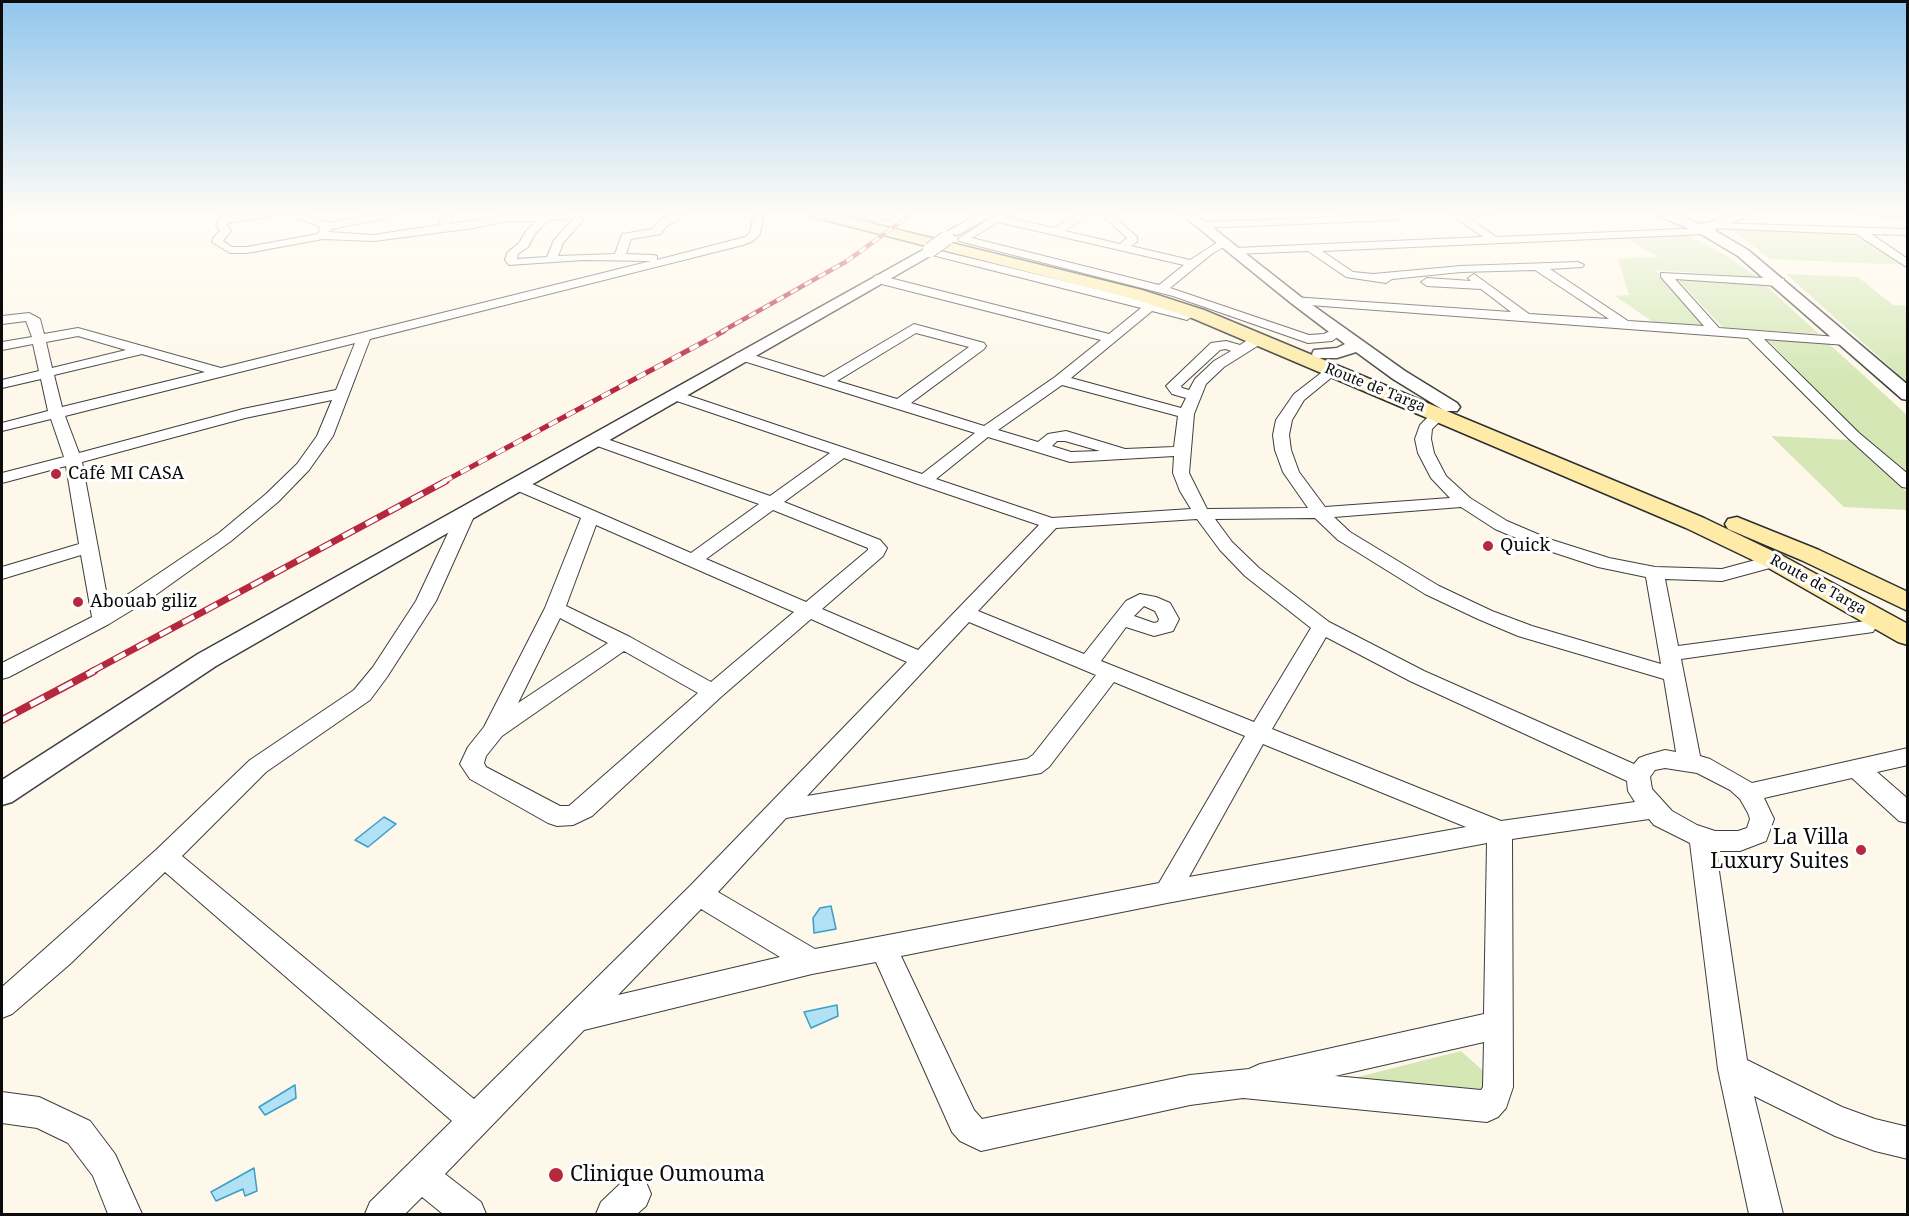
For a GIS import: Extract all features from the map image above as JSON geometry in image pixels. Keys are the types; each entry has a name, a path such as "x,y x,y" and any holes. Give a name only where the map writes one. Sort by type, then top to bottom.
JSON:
{"main road":[{"name":"Route de Targa","path":"1034,270 1175,306 1453,420 1695,523 1908,636"},
{"name":"Route de Targa","path":"1056,270 1181,301 1235,319 1810,555 1908,603"},
{"path":"1810,555 1908,589"}],"street":[{"path":"2,427 633,270"},
{"path":"2,794 207,660 895,270"},
{"path":"1005,270 1198,320 1330,373 1768,562"},
{"path":"1085,270 1219,306 1308,339 1326,339 1346,334"},
{"path":"1161,289 1185,270"},
{"path":"1258,270 1399,375 1451,407"},
{"path":"1342,270 1350,275 1484,286"},
{"path":"1375,277 1453,270"},
{"path":"1462,270 1527,318"},
{"path":"1543,270 1625,325"},
{"path":"1578,270 1582,296"},
{"path":"1764,270 1908,395"},
{"path":"1716,332 1665,275 1780,282"},
{"path":"878,279 1109,339"},
{"path":"1296,300 1846,341"},
{"path":"924,480 985,432 1060,380 1151,306"},
{"path":"2,320 30,317 35,322 56,413 73,459 102,620"},
{"path":"825,382 914,328 978,346 975,351 899,405"},
{"path":"2,346 78,332 222,372"},
{"path":"1320,354 1349,350 1354,343 1346,334"},
{"path":"1752,334 1854,436 1908,483"},
{"path":"2,672 102,620 179,571 272,498 303,467 325,436 364,337"},
{"path":"1254,342 1240,349 1206,375 1193,395 1186,414 1182,473 1188,490 1202,514 1226,546 1252,572 1323,627 1417,676 1638,776"},
{"path":"1193,395 1177,391 1173,386 1216,346 1226,345 1240,349"},
{"path":"2,384 143,350"},
{"path":"741,356 1040,449 1053,438 1066,436 1127,454 1183,451"},
{"path":"1330,373 1299,397 1284,420 1281,435 1283,450 1291,472 1320,513 1359,547 1432,590 1525,631 1671,664 1866,627"},
{"path":"1060,380 1186,414"},
{"path":"2,478 243,414 343,393"},
{"path":"673,395 1052,523 1202,514 1320,513 1464,502"},
{"path":"1435,418 1425,428 1424,439 1426,453 1439,478 1464,502 1501,525 1543,543 1605,563 1655,573 1722,575 1768,562"},
{"path":"590,517 555,608 493,732 473,759 472,764 478,773 557,816 573,815 712,692 877,552 878,548 874,544 772,503 595,440"},
{"path":"694,559 842,452"},
{"path":"517,484 922,660"},
{"path":"2,1005 60,956 258,766 345,708 372,685 426,601 466,514"},
{"path":"382,1215 699,894 1052,523"},
{"path":"2,573 90,546"},
{"path":"1655,573 1689,761"},
{"path":"555,608 623,642 712,692"},
{"path":"967,614 1500,831"},
{"path":"1088,663 1122,619"},
{"path":"1167,892 1258,733 1323,627"},
{"path":"493,732 623,642"},
{"path":"780,810 1033,767 1041,761 1110,672"},
{"path":"1748,793 1908,756"},
{"path":"1665,759 1689,761 1721,773 1748,793 1755,802 1762,819 1757,834 1740,841 1722,841 1702,837 1675,825 1653,809 1641,791 1638,776 1647,764 1665,759"},
{"path":"1857,768 1908,814"},
{"path":"574,1019 812,962 1167,892 1500,831 1653,809"},
{"path":"1243,1083 1487,1106 1495,1097 1498,1087 1500,831"},
{"path":"1702,837 1733,1069 1766,1215"},
{"path":"165,857 476,1120"},
{"path":"699,894 812,962"},
{"path":"884,949 963,1121 971,1130 981,1135 1190,1090 1243,1083 1500,1024"},
{"path":"1733,1069 1835,1120 1875,1135 1908,1143"},
{"path":"2,1108 39,1113 79,1132 104,1165 125,1215"},
{"path":"420,1175 468,1215"}],"green space":[{"path":"1621,270 1747,270 1757,277 1656,270 1706,327 1656,324 1615,296 1629,295"},
{"path":"1786,274 1858,277 1893,305 1907,306 1907,382"},
{"path":"1675,276 1762,282 1819,334 1723,328"},
{"path":"1764,336 1826,341 1907,415 1907,471 1904,471 1863,437"},
{"path":"1771,436 1849,440 1907,492 1907,510 1844,507"},
{"path":"1461,1051 1491,1078 1483,1101 1318,1087"}],"water":[{"path":"384,817 396,824 368,847 355,840"},
{"path":"831,906 836,929 814,933 813,918 820,908"},
{"path":"837,1005 838,1016 811,1028 804,1012"},
{"path":"295,1085 296,1098 265,1115 259,1107"},
{"path":"254,1168 257,1191 245,1196 243,1189 216,1201 211,1192"}],"railway":[{"path":"721,332 831,270"},
{"path":"443,482 724,331"},
{"path":"91,672 446,481"},
{"path":"2,720 94,671"}],"place":[{"name":"Café MI CASA","path":"56,474"},
{"name":"Quick","path":"1488,546"},
{"name":"Abouab giliz","path":"78,602"},
{"name":"La Villa Luxury Suites","path":"1861,850"},
{"name":"Clinique Oumouma","path":"556,1175"}]}
